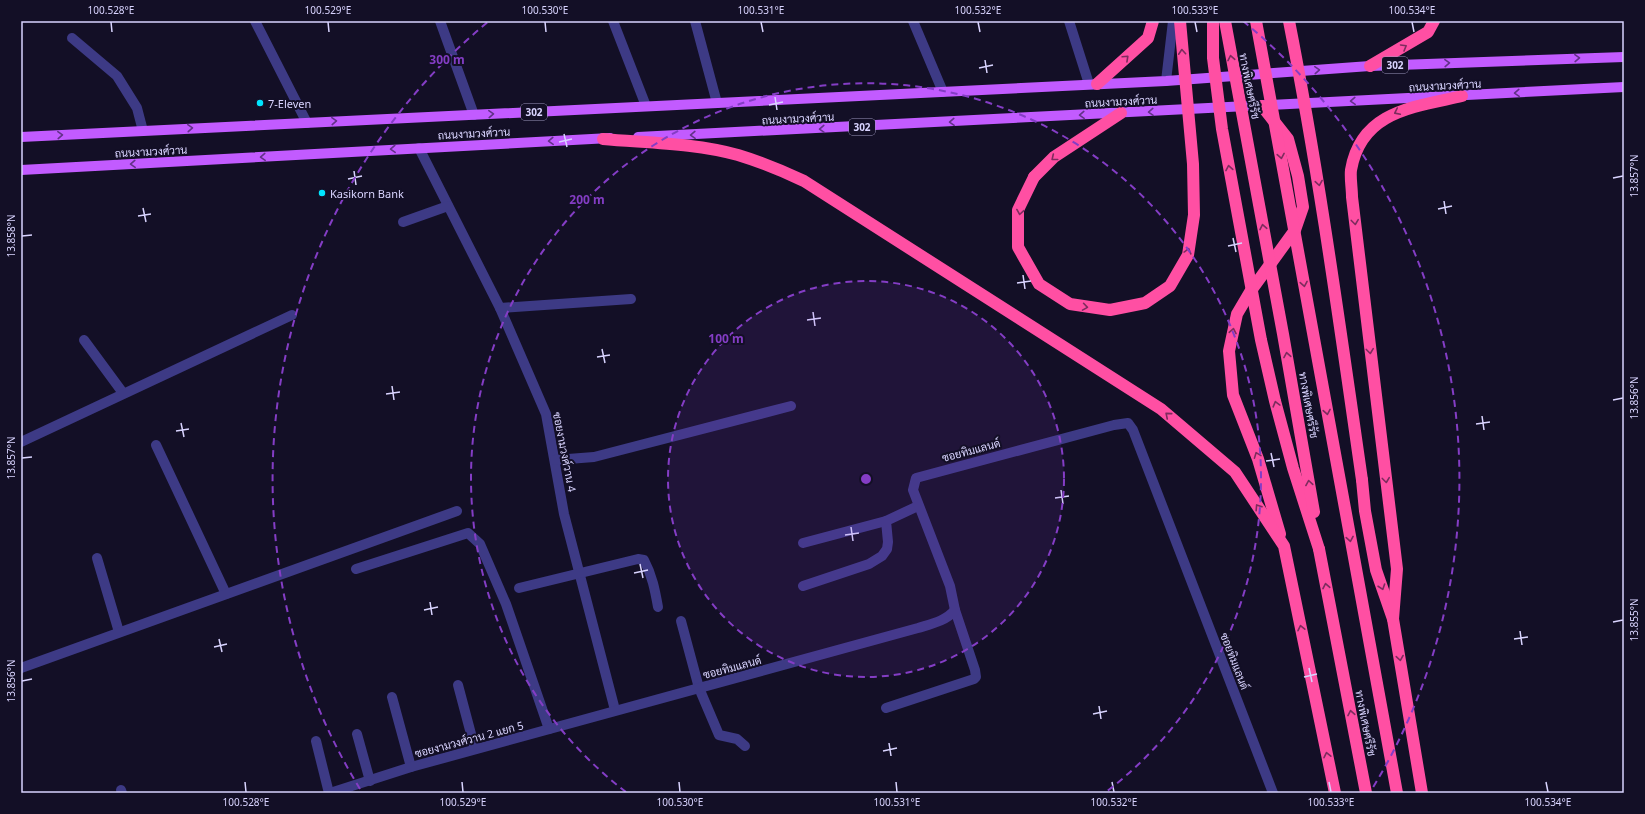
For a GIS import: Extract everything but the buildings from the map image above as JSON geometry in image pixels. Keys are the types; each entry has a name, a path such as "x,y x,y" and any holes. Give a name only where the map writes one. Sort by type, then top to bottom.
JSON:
{"highway":[{"path":"1093,84 1148,38 1153,21"},
{"path":"1121,113 1054,157 1034,176 1018,210 1018,248 1039,284 1070,304 1110,310 1145,303 1170,286 1188,255 1194,215 1193,164 1180,21"},
{"path":"1213,21 1212,58 1222,129 1261,340 1291,461 1319,549"},
{"name":"ทางพิเศษศรีรัช","path":"1225,21 1283,334 1319,549 1366,793"},
{"name":"ทางพิเศษศรีรัช","path":"1256,21 1397,793"},
{"path":"1289,21 1309,120 1333,276 1362,480 1365,511 1376,570 1393,620 1423,792"},
{"path":"1370,66 1428,32 1434,21"},
{"path":"1393,620 1397,569 1352,197 1351,171 1357,148 1368,131 1382,120 1404,109 1462,96"},
{"path":"1262,106 1288,139 1298,176 1303,207 1295,230 1250,292 1237,314 1229,351 1233,395 1258,459 1284,546 1335,793"},
{"path":"604,139 702,148 737,155 771,166 804,181 1161,409 1235,472 1284,546"}],"main road":[{"name":"ถนนงามวงศ์วาน","path":"21,137 1166,81 1370,66 1624,57"},
{"name":"ถนนงามวงศ์วาน","path":"21,170 419,148 1623,89"}],"street":[{"path":"255,21 307,123"},
{"path":"440,21 474,114"},
{"path":"613,21 646,106"},
{"path":"696,21 717,102"},
{"path":"913,21 943,92"},
{"path":"1069,21 1093,84"},
{"path":"1166,81 1173,21"},
{"path":"72,38 117,76 137,108 143,131"},
{"name":"ซอยงามวงศ์วาน 4","path":"419,148 500,308 546,414 564,514 615,710"},
{"path":"403,222 448,206"},
{"path":"500,308 631,298"},
{"path":"21,442 292,314"},
{"path":"84,340 123,393"},
{"path":"555,460 594,457 790,406"},
{"name":"ซอยทิมแลนด์","path":"615,710 930,625 948,616 955,610 950,586 912,490 916,478 1114,424 1128,423 1133,430 1273,793"},
{"path":"156,445 226,594"},
{"path":"803,543 886,520 918,506"},
{"path":"21,668 457,511"},
{"path":"803,586 868,564 882,556 888,542 886,520"},
{"path":"356,570 468,533 480,544 506,604 548,729"},
{"path":"97,558 120,632"},
{"path":"519,588 580,574 633,559 644,560 649,569 653,582 658,607"},
{"path":"886,708 974,679 976,677 976,670 955,610"},
{"path":"681,621 700,688 719,735 737,738 745,746"},
{"path":"458,685 475,749"},
{"path":"392,697 411,767"},
{"name":"ซอยงามวงศ์วาน 2 แยก 5","path":"330,793 411,767 615,710"},
{"path":"357,734 370,781"},
{"path":"316,741 330,793"}],"place":[{"name":"7-Eleven","path":"260,103"},
{"name":"Kasikorn Bank","path":"322,193"}]}
